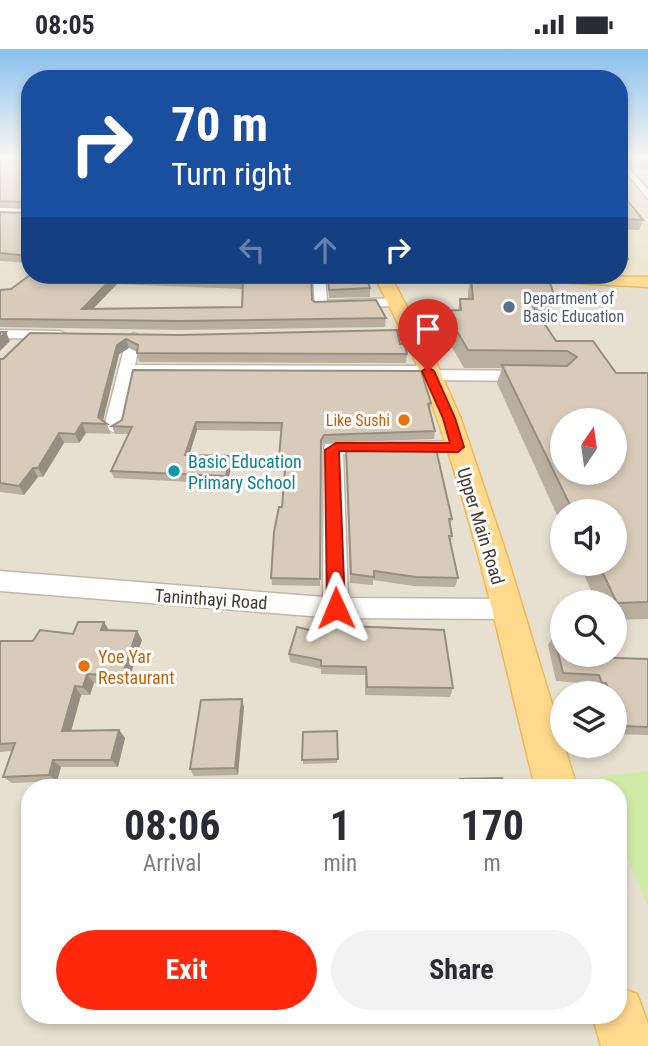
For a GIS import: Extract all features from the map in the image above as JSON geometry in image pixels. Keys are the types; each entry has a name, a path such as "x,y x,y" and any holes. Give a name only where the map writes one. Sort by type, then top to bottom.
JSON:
{"main road":[{"path":"628,281 648,282"},
{"name":"Upper Main Road","path":"387,284 407,333 449,418 507,609 554,779"},
{"path":"621,1024 628,1046"}],"street":[{"path":"0,212 21,213"},
{"path":"319,284 320,305 396,302"},
{"path":"0,334 82,336"},
{"path":"10,354 29,335"},
{"path":"113,427 133,337"},
{"path":"126,370 547,376"},
{"path":"336,608 333,448 458,447"},
{"name":"Taninthayi Road","path":"2,585 336,608 507,609"}],"shaded area":[{"path":"0,204 21,204 21,284 628,284 628,204 648,204 648,1046 0,1046"},
{"path":"628,204 639,204 648,214 648,277 628,276"}],"green space":[{"path":"648,771 648,906 627,857 627,779 593,778"}],"building":[{"path":"628,204 630,204 643,220 628,219"},
{"path":"0,212 21,213 21,255 0,253"},
{"path":"21,282 21,284 106,284 82,309 242,307 243,284 311,284 312,300 315,302 376,300 386,318 180,321 0,319 0,290 11,289"},
{"path":"329,284 368,284 370,288 329,290"},
{"path":"472,284 550,284 555,298 544,297 546,303 530,302 556,341 593,341 616,373 648,373 648,602 627,603 627,590 611,590 604,576 627,576 627,499 567,499 560,485 627,485 627,408 550,408 550,464 502,365 567,366 577,357 567,351 468,350 454,326 444,327 436,311 461,310 460,299 473,299"},
{"path":"397,330 400,344 405,344 407,354 137,353 138,345 126,339 117,345 98,417 107,424 82,423 75,434 59,433 38,468 33,468 19,486 0,483 0,359 30,333 180,335"},
{"path":"133,370 421,371 431,403 428,404 435,431 324,435 321,440 320,579 271,578 274,532 279,507 282,507 286,457 279,457 282,423 196,422 185,455 230,456 226,476 111,471 132,427 112,426 122,420"},
{"path":"435,445 452,519 449,519 452,536 449,536 458,578 416,577 374,571 374,577 351,574 346,447"},
{"path":"78,622 104,622 101,630 137,631 122,676 87,674 83,687 75,686 62,731 119,730 111,760 53,760 49,775 3,777 15,743 0,744 0,641 33,641 40,630 73,634"},
{"path":"323,625 444,630 453,688 367,687 366,667 321,666 321,660 289,654 297,627 322,633"},
{"path":"627,658 648,659 648,727 627,726 627,681 601,681 599,675 563,673 562,667 627,667"},
{"path":"242,699 235,768 190,769 201,700"},
{"path":"337,731 338,759 302,760 303,732"}],"place":[{"name":"Department of Basic Education","path":"509,307"},
{"name":"Like Sushi","path":"404,420"},
{"name":"Basic Education Primary School","path":"174,471"},
{"name":"Yoe Yar Restaurant","path":"84,666"}],"route":[{"path":"336,608 332,450 336,447 458,447 449,418 428,371"}]}
